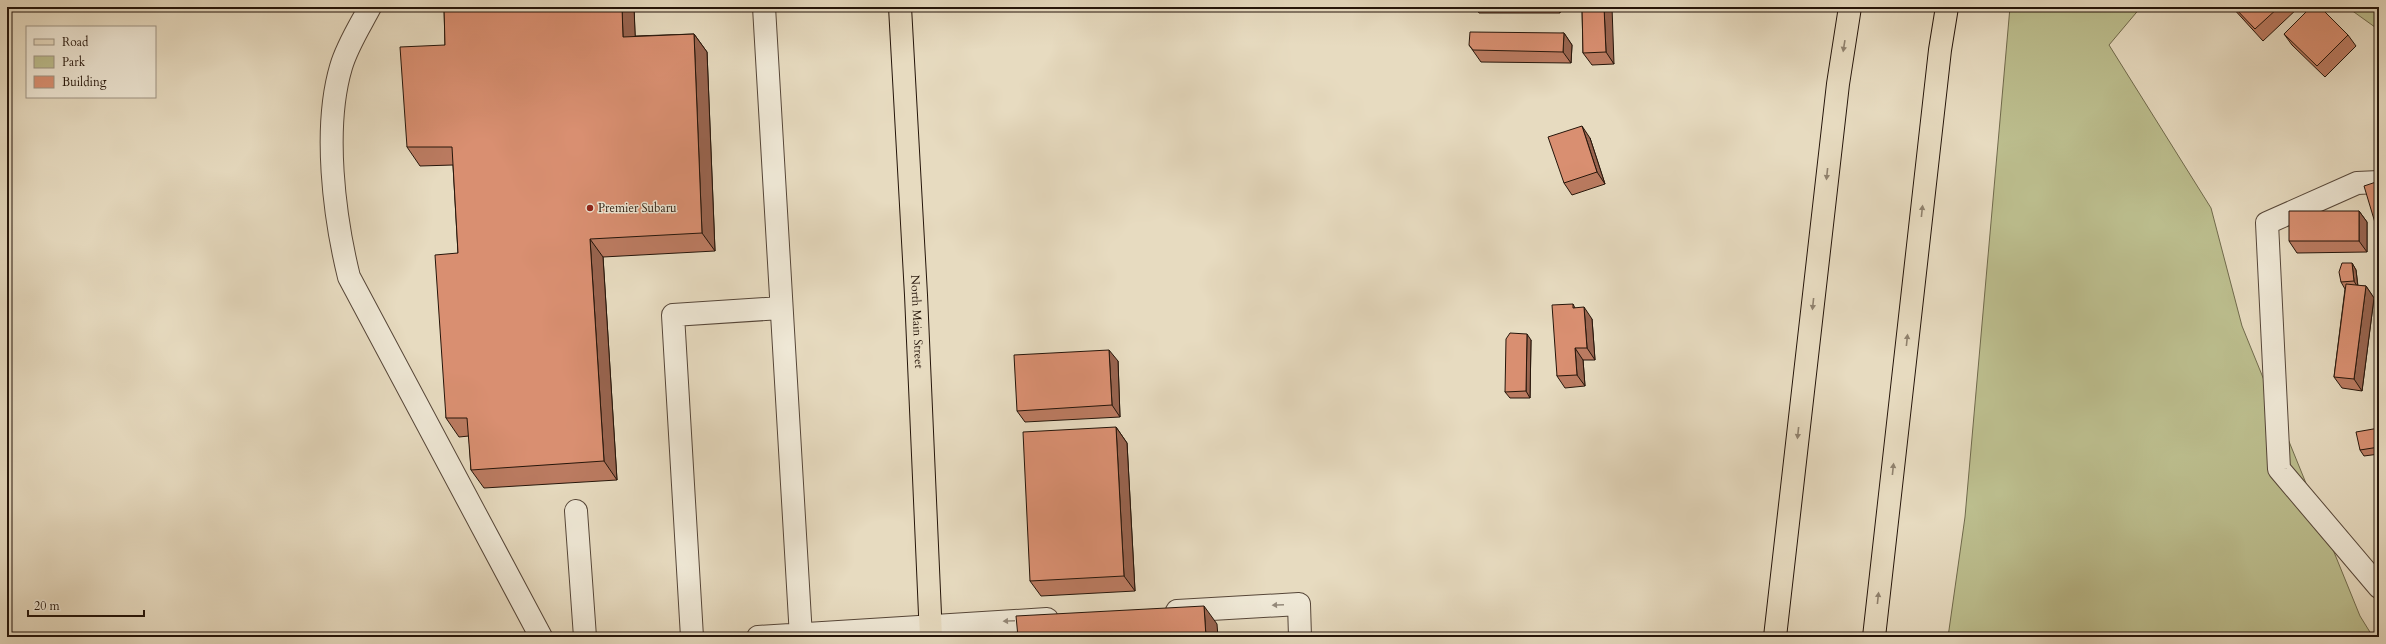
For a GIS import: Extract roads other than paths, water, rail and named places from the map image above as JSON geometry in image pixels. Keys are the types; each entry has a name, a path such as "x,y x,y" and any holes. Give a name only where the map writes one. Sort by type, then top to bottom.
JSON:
{"main road":[{"name":"North Main Street","path":"900,7 916,295 931,631"},
{"path":"1775,637 1838,84 1850,7"},
{"path":"1874,637 1940,50 1947,7"}],"lane":[{"path":"370,7 341,66 337,84 333,125 333,164 340,240 349,277 541,637"},
{"path":"764,7 801,635"},
{"path":"2379,182 2357,183 2267,223 2279,469 2379,586"},
{"path":"692,637 673,315 781,308"},
{"path":"576,511 584,637"},
{"path":"1158,612 1299,604 1300,637"},
{"path":"758,637 931,631 1064,618"}],"place":[{"name":"Premier Subaru","path":"590,208"}]}
